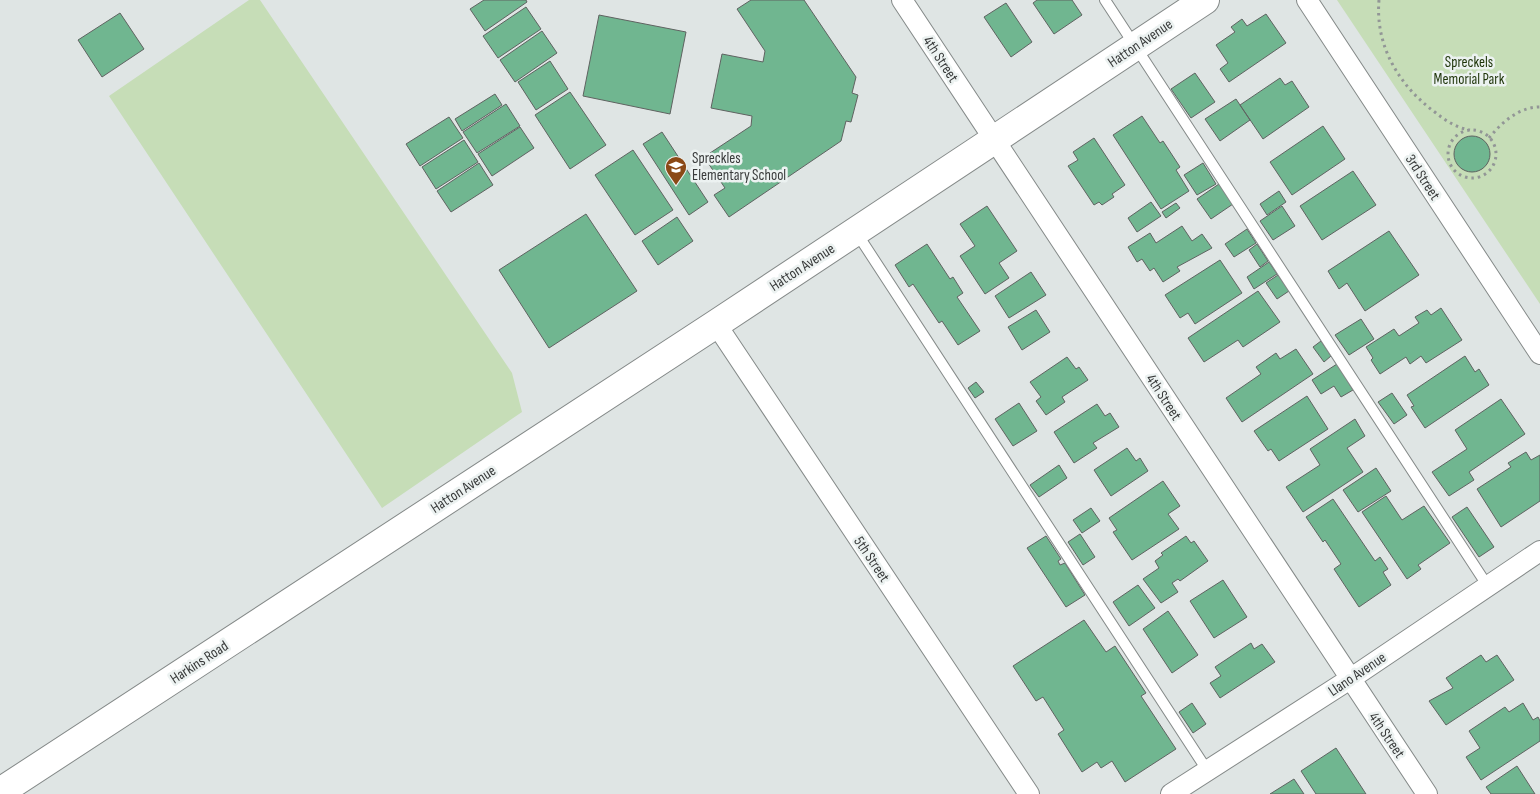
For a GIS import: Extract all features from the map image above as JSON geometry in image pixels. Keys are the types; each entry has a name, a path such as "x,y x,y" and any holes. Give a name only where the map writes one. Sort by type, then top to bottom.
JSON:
{"street":[{"name":"4th Street","path":"902,0 1427,794"},
{"name":"Hatton Avenue","path":"398,532 994,141 1205,0"},
{"name":"3rd Street","path":"1307,0 1540,354"},
{"name":"5th Street","path":"716,324 1029,794"},
{"name":"Harkins Road","path":"0,792 398,532"},
{"name":"Llano Avenue","path":"1172,794 1350,679 1540,551"}],"lane":[{"path":"1105,0 1487,585"},
{"path":"856,231 1207,770"}],"path":[{"path":"1379,0 1379,25 1383,44 1400,77 1413,94 1429,108 1458,127 1479,131 1489,138 1495,147 1496,154 1491,168 1480,177 1465,177 1452,167 1448,151 1455,137 1470,130"},
{"path":"1489,138 1516,113 1525,109 1540,107"}],"green space":[{"path":"249,0 260,0 512,373 522,412 382,508 109,96"},
{"name":"Spreckels Memorial Park","path":"1337,0 1540,0 1540,304"}],"building":[{"path":"484,0 526,0 527,2 485,31 470,9"},
{"path":"751,0 804,0 856,77 852,93 858,95 851,122 846,121 841,141 729,217 714,195 725,188 704,157 751,126 752,116 711,108 722,54 763,62 765,51 737,9"},
{"path":"1037,0 1072,0 1082,15 1054,34 1033,3"},
{"path":"1006,3 1032,42 1011,57 984,17"},
{"path":"526,7 541,29 498,58 483,36"},
{"path":"120,13 144,49 102,77 78,40"},
{"path":"1266,14 1286,43 1229,82 1220,69 1228,63 1216,45 1235,32 1231,27 1242,19 1247,26"},
{"path":"599,15 686,32 670,114 583,96"},
{"path":"542,31 557,53 515,82 500,60"},
{"path":"550,61 568,89 536,110 518,82"},
{"path":"1195,73 1215,102 1191,118 1171,89"},
{"path":"1280,78 1285,85 1292,81 1309,107 1263,139 1240,105"},
{"path":"570,92 606,145 570,169 535,115"},
{"path":"495,94 502,105 462,131 455,119"},
{"path":"1236,99 1250,120 1220,141 1205,119"},
{"path":"506,104 520,126 477,153 463,132"},
{"path":"1142,116 1160,143 1163,141 1180,167 1176,170 1189,191 1161,209 1113,135"},
{"path":"449,117 463,138 420,166 406,144"},
{"path":"1323,126 1345,159 1292,195 1270,162"},
{"path":"520,127 534,148 492,176 478,154"},
{"path":"662,132 708,202 689,215 643,144"},
{"path":"1472,136 1479,137 1485,141 1489,147 1489,161 1485,167 1479,171 1472,172 1465,171 1459,167 1455,161 1454,154 1455,147 1459,141 1465,137"},
{"path":"1094,138 1125,185 1112,194 1114,197 1102,205 1099,202 1094,205 1068,166 1078,160 1073,152"},
{"path":"464,140 478,162 436,189 422,167"},
{"path":"633,150 673,210 635,235 595,175"},
{"path":"479,163 493,185 451,212 437,191"},
{"path":"1203,163 1216,184 1197,195 1184,175"},
{"path":"1353,171 1376,205 1322,240 1300,206"},
{"path":"1219,184 1233,204 1211,219 1197,199"},
{"path":"1279,191 1286,202 1267,215 1260,204"},
{"path":"1151,202 1161,216 1137,232 1128,218"},
{"path":"1176,203 1180,208 1166,218 1162,212"},
{"path":"987,206 1017,251 999,263 1009,278 985,294 960,256 975,246 960,224"},
{"path":"1282,206 1295,226 1273,240 1260,221"},
{"path":"586,214 637,291 549,348 499,270"},
{"path":"677,217 693,241 658,265 642,241"},
{"path":"1182,226 1192,241 1202,234 1212,248 1177,267 1180,271 1163,282 1154,268 1150,271 1142,259 1137,262 1128,247 1150,233 1156,243"},
{"path":"1247,229 1256,243 1234,257 1225,244"},
{"path":"1389,231 1419,275 1365,311 1347,283 1339,289 1328,271"},
{"path":"927,244 950,279 953,277 963,293 957,297 980,331 958,345 942,321 939,323 913,284 909,287 895,265"},
{"path":"1257,244 1268,261 1260,267 1249,250"},
{"path":"1220,260 1242,293 1195,324 1188,313 1180,318 1165,295"},
{"path":"1269,262 1277,274 1254,289 1247,277"},
{"path":"1031,272 1046,295 1009,318 995,296"},
{"path":"1278,275 1289,291 1277,299 1266,283"},
{"path":"1258,291 1280,322 1243,347 1238,340 1204,362 1188,338"},
{"path":"1441,308 1462,340 1426,363 1421,356 1410,364 1406,357 1380,374 1371,360 1373,358 1366,347 1394,329 1399,336 1419,323 1415,317 1427,310 1431,315"},
{"path":"1036,310 1050,332 1022,350 1008,327"},
{"path":"1361,319 1374,339 1349,355 1335,335"},
{"path":"1321,341 1331,356 1324,362 1313,347"},
{"path":"1296,349 1313,374 1242,422 1226,398 1261,374 1256,367 1276,353 1280,359"},
{"path":"1465,356 1475,372 1479,369 1489,385 1425,428 1411,407 1414,406 1407,395"},
{"path":"1067,357 1076,369 1079,367 1088,380 1062,397 1065,402 1046,415 1036,401 1041,397 1030,382"},
{"path":"1337,364 1353,390 1341,397 1334,386 1321,394 1312,380"},
{"path":"976,382 984,392 975,398 968,388"},
{"path":"1392,393 1407,415 1394,424 1378,402"},
{"path":"1307,396 1328,429 1279,461 1271,449 1268,451 1254,431"},
{"path":"1501,399 1525,434 1469,472 1474,480 1449,496 1432,472 1467,449 1455,430"},
{"path":"1019,403 1037,431 1013,446 995,419"},
{"path":"1097,404 1105,416 1110,413 1119,427 1093,443 1097,448 1074,463 1054,432"},
{"path":"1355,419 1365,436 1347,448 1363,472 1303,512 1286,487 1320,465 1310,449"},
{"path":"1127,448 1136,461 1140,458 1148,471 1111,496 1094,470"},
{"path":"1526,452 1531,460 1540,455 1540,501 1501,527 1477,489 1511,467 1508,463"},
{"path":"1059,465 1067,478 1039,497 1030,485"},
{"path":"1376,468 1391,491 1358,512 1343,490"},
{"path":"1163,481 1180,506 1168,514 1179,529 1132,560 1113,532 1117,530 1109,518"},
{"path":"1386,496 1402,520 1424,506 1450,543 1418,565 1421,569 1407,579 1362,512"},
{"path":"1333,499 1375,561 1380,557 1388,569 1383,572 1391,585 1359,607 1334,569 1341,564 1325,540 1323,542 1306,517"},
{"path":"1467,507 1494,547 1479,557 1452,517"},
{"path":"1091,508 1100,521 1082,533 1073,520"},
{"path":"1080,534 1095,557 1083,565 1068,542"},
{"path":"1046,536 1061,559 1058,561 1060,565 1065,563 1085,595 1066,607 1027,548"},
{"path":"1186,536 1191,543 1194,541 1208,561 1180,581 1178,579 1172,583 1178,592 1161,603 1143,579 1159,568 1155,561 1163,555 1161,553"},
{"path":"1223,580 1247,617 1214,638 1190,601"},
{"path":"1138,585 1155,608 1129,626 1113,602"},
{"path":"1168,611 1198,655 1172,673 1143,629"},
{"path":"1084,620 1106,652 1115,646 1146,693 1141,696 1176,749 1125,782 1112,761 1101,768 1097,762 1082,772 1058,734 1064,730 1043,697 1036,701 1013,666"},
{"path":"1251,643 1254,649 1262,644 1275,662 1220,698 1210,683 1221,676 1215,667"},
{"path":"1481,655 1486,662 1497,655 1514,680 1446,725 1429,701 1453,688 1446,678"},
{"path":"1192,703 1206,724 1193,733 1179,712"},
{"path":"1523,703 1533,720 1538,717 1540,721 1540,741 1481,780 1466,757 1480,748 1469,731 1505,707 1509,712"},
{"path":"1336,748 1366,794 1316,794 1301,771"},
{"path":"1517,766 1535,794 1491,794 1486,787"},
{"path":"1294,779 1304,794 1270,794"}],"place":[{"name":"Spreckles Elementary School","path":"676,186"}]}
